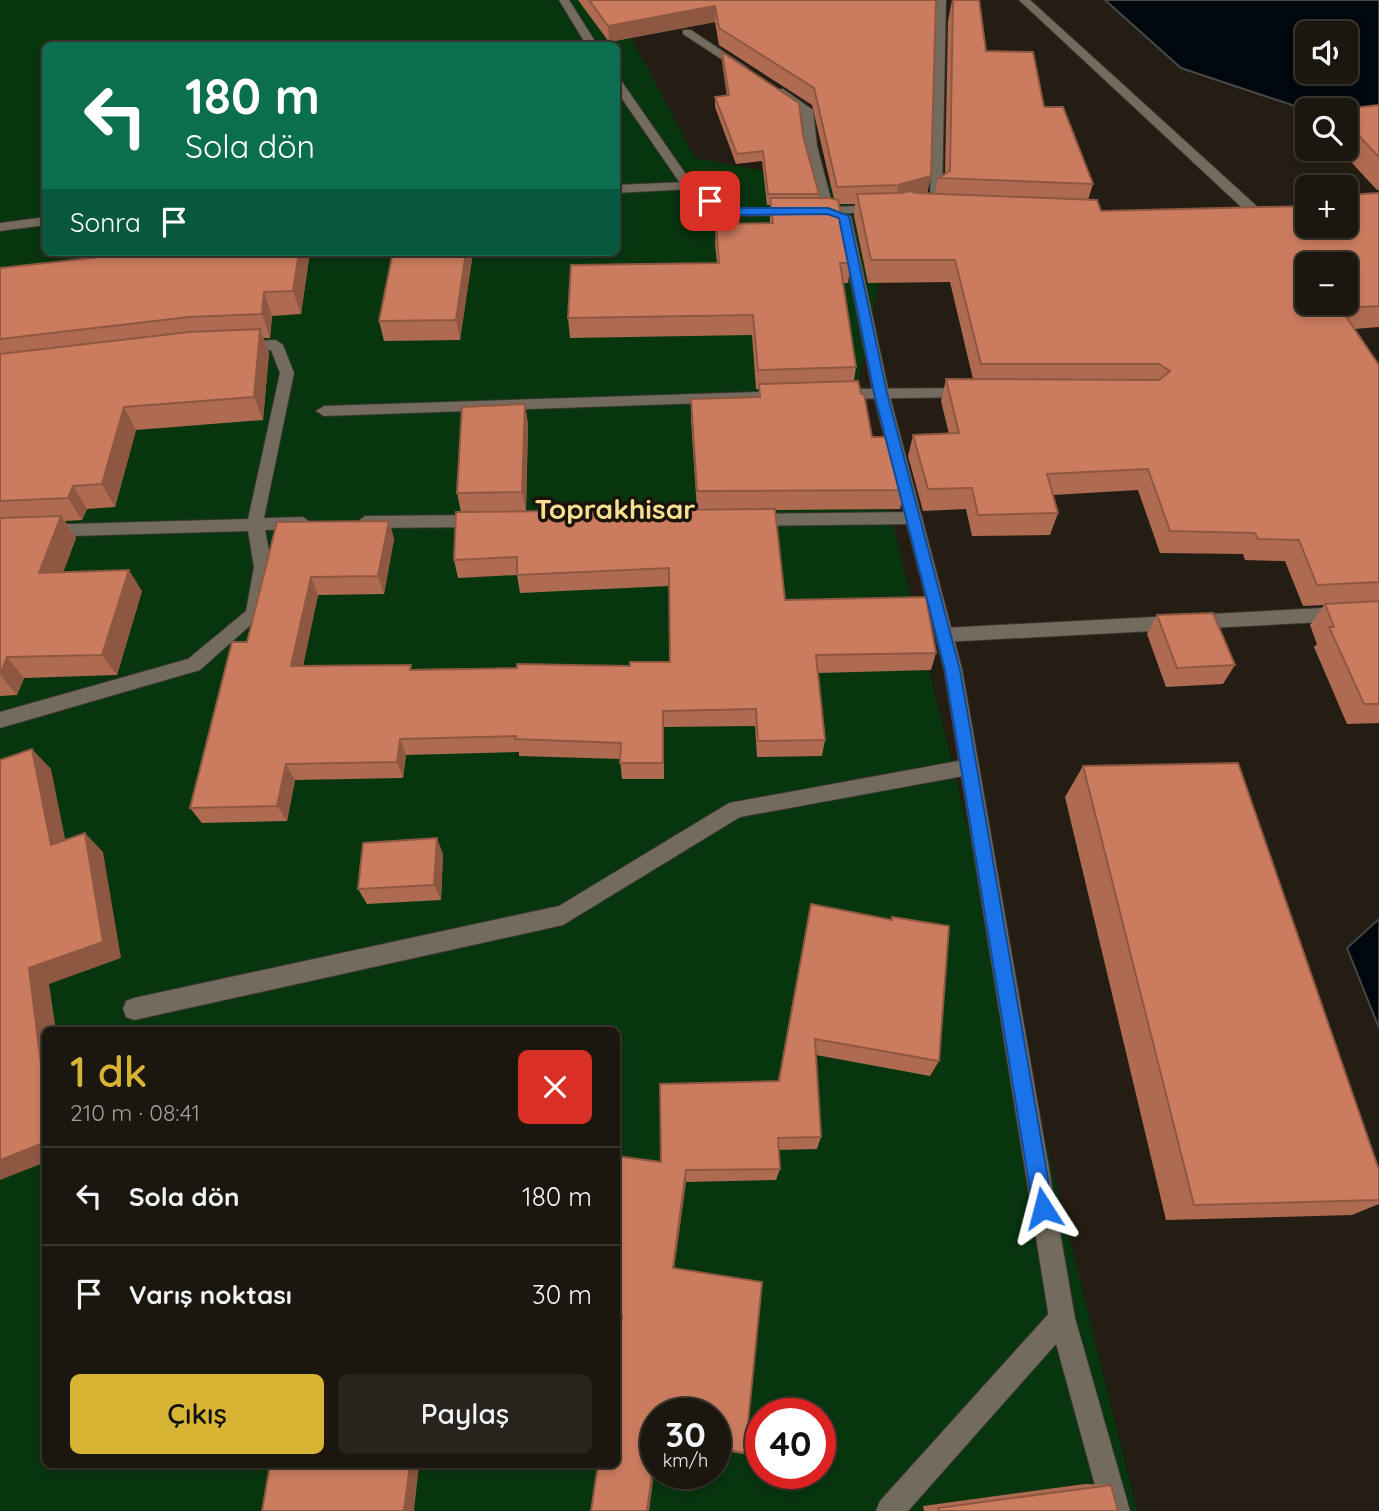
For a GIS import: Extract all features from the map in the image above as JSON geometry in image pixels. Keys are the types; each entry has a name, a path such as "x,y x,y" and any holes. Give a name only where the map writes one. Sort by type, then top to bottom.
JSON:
{"street":[{"path":"564,0 590,42"},
{"path":"906,208 936,197 941,0"},
{"path":"1024,0 1263,213 1230,214"},
{"path":"687,33 807,110 811,146 828,211"},
{"path":"620,87 688,186 686,191 734,212 906,208 937,211"},
{"path":"620,189 688,186"},
{"path":"828,211 844,216 881,393 953,670 1062,1318 1116,1511"},
{"path":"0,227 42,222"},
{"path":"0,720 194,665 254,614 263,567 255,523 287,373 276,345 224,347"},
{"path":"825,394 988,393"},
{"path":"324,411 797,395"},
{"path":"736,520 915,518"},
{"path":"351,522 502,521"},
{"path":"0,532 323,523"},
{"path":"944,635 1356,613"},
{"path":"134,1009 563,915 736,809 969,767"},
{"path":"890,1511 1062,1318"}],"green space":[{"path":"0,0 611,0 695,158 897,196 858,383 1137,1511 0,1511"}],"shaded area":[{"path":"1105,0 1379,0 1379,126 1358,116 1358,98 1295,98 1295,106 1181,68"},
{"path":"1379,919 1379,1028 1347,948"}],"building":[{"path":"589,0 936,0 931,176 898,185 837,187 814,88 719,28 715,6 608,26"},
{"path":"953,0 979,0 986,51 1033,52 1044,107 1063,107 1093,184 938,178 950,171"},
{"path":"722,52 799,103 803,136 819,194 768,194 763,151 737,154 715,97 729,95"},
{"path":"1379,105 1379,157 1358,135 1358,107"},
{"path":"910,191 1097,200 1101,211 1295,206 1295,238 1358,238 1358,194 1379,193 1379,306 1358,307 1358,252 1295,252 1295,315 1345,315 1379,365 1379,582 1317,585 1299,540 1258,539 1255,533 1170,531 1148,469 1047,474 1058,513 978,515 972,488 928,489 913,435 959,433 946,379 1159,380 1170,371 1159,364 981,364 955,260 871,260 857,194"},
{"path":"770,198 838,200 851,263 840,263 856,367 758,370 753,315 568,318 571,265 719,263 716,224 773,223"},
{"path":"298,256 293,291 264,292 262,314 189,317 0,339 0,268 100,257"},
{"path":"392,256 465,256 456,320 379,321"},
{"path":"260,329 254,397 124,407 102,484 73,486 68,498 0,501 0,354 189,332"},
{"path":"858,381 861,394 864,394 872,437 891,437 905,490 697,491 691,399 760,397 759,384"},
{"path":"525,404 522,492 457,493 462,407"},
{"path":"775,509 785,600 926,597 936,653 816,655 825,740 758,741 756,709 663,711 663,763 620,763 621,743 515,739 516,736 400,739 397,762 286,764 277,806 190,808 232,642 247,642 277,522 389,521 378,576 311,577 291,666 411,665 410,670 517,668 517,664 630,666 630,662 670,662 669,568 517,575 517,557 454,560 456,512"},
{"path":"61,516 39,573 129,570 102,655 7,657 0,674 0,518"},
{"path":"1379,601 1379,704 1364,704 1329,627 1334,627 1325,604"},
{"path":"1213,613 1235,665 1177,668 1157,615"},
{"path":"32,749 51,845 85,833 103,942 29,968 42,1072 42,1144 0,1160 0,760"},
{"path":"1238,763 1379,1170 1379,1200 1194,1205 1083,766"},
{"path":"437,838 434,885 358,889 363,843"},
{"path":"811,904 892,920 892,917 949,926 939,1061 815,1039 821,1137 778,1138 780,1169 686,1170 673,1268 762,1282 750,1398 745,1398 745,1453 731,1451 731,1398 640,1398 640,1489 650,1489 647,1511 591,1511 598,1468 620,1468 620,1157 661,1162 660,1084 779,1081"},
{"path":"269,1468 410,1468 404,1511 262,1511"},
{"path":"1111,1485 1118,1511 939,1511 938,1508"}],"district":[{"name":"Toprakhisar","path":"615,509"}],"route":[{"path":"710,201 734,212 828,211 844,216 881,393 953,670 1043,1208"}]}
